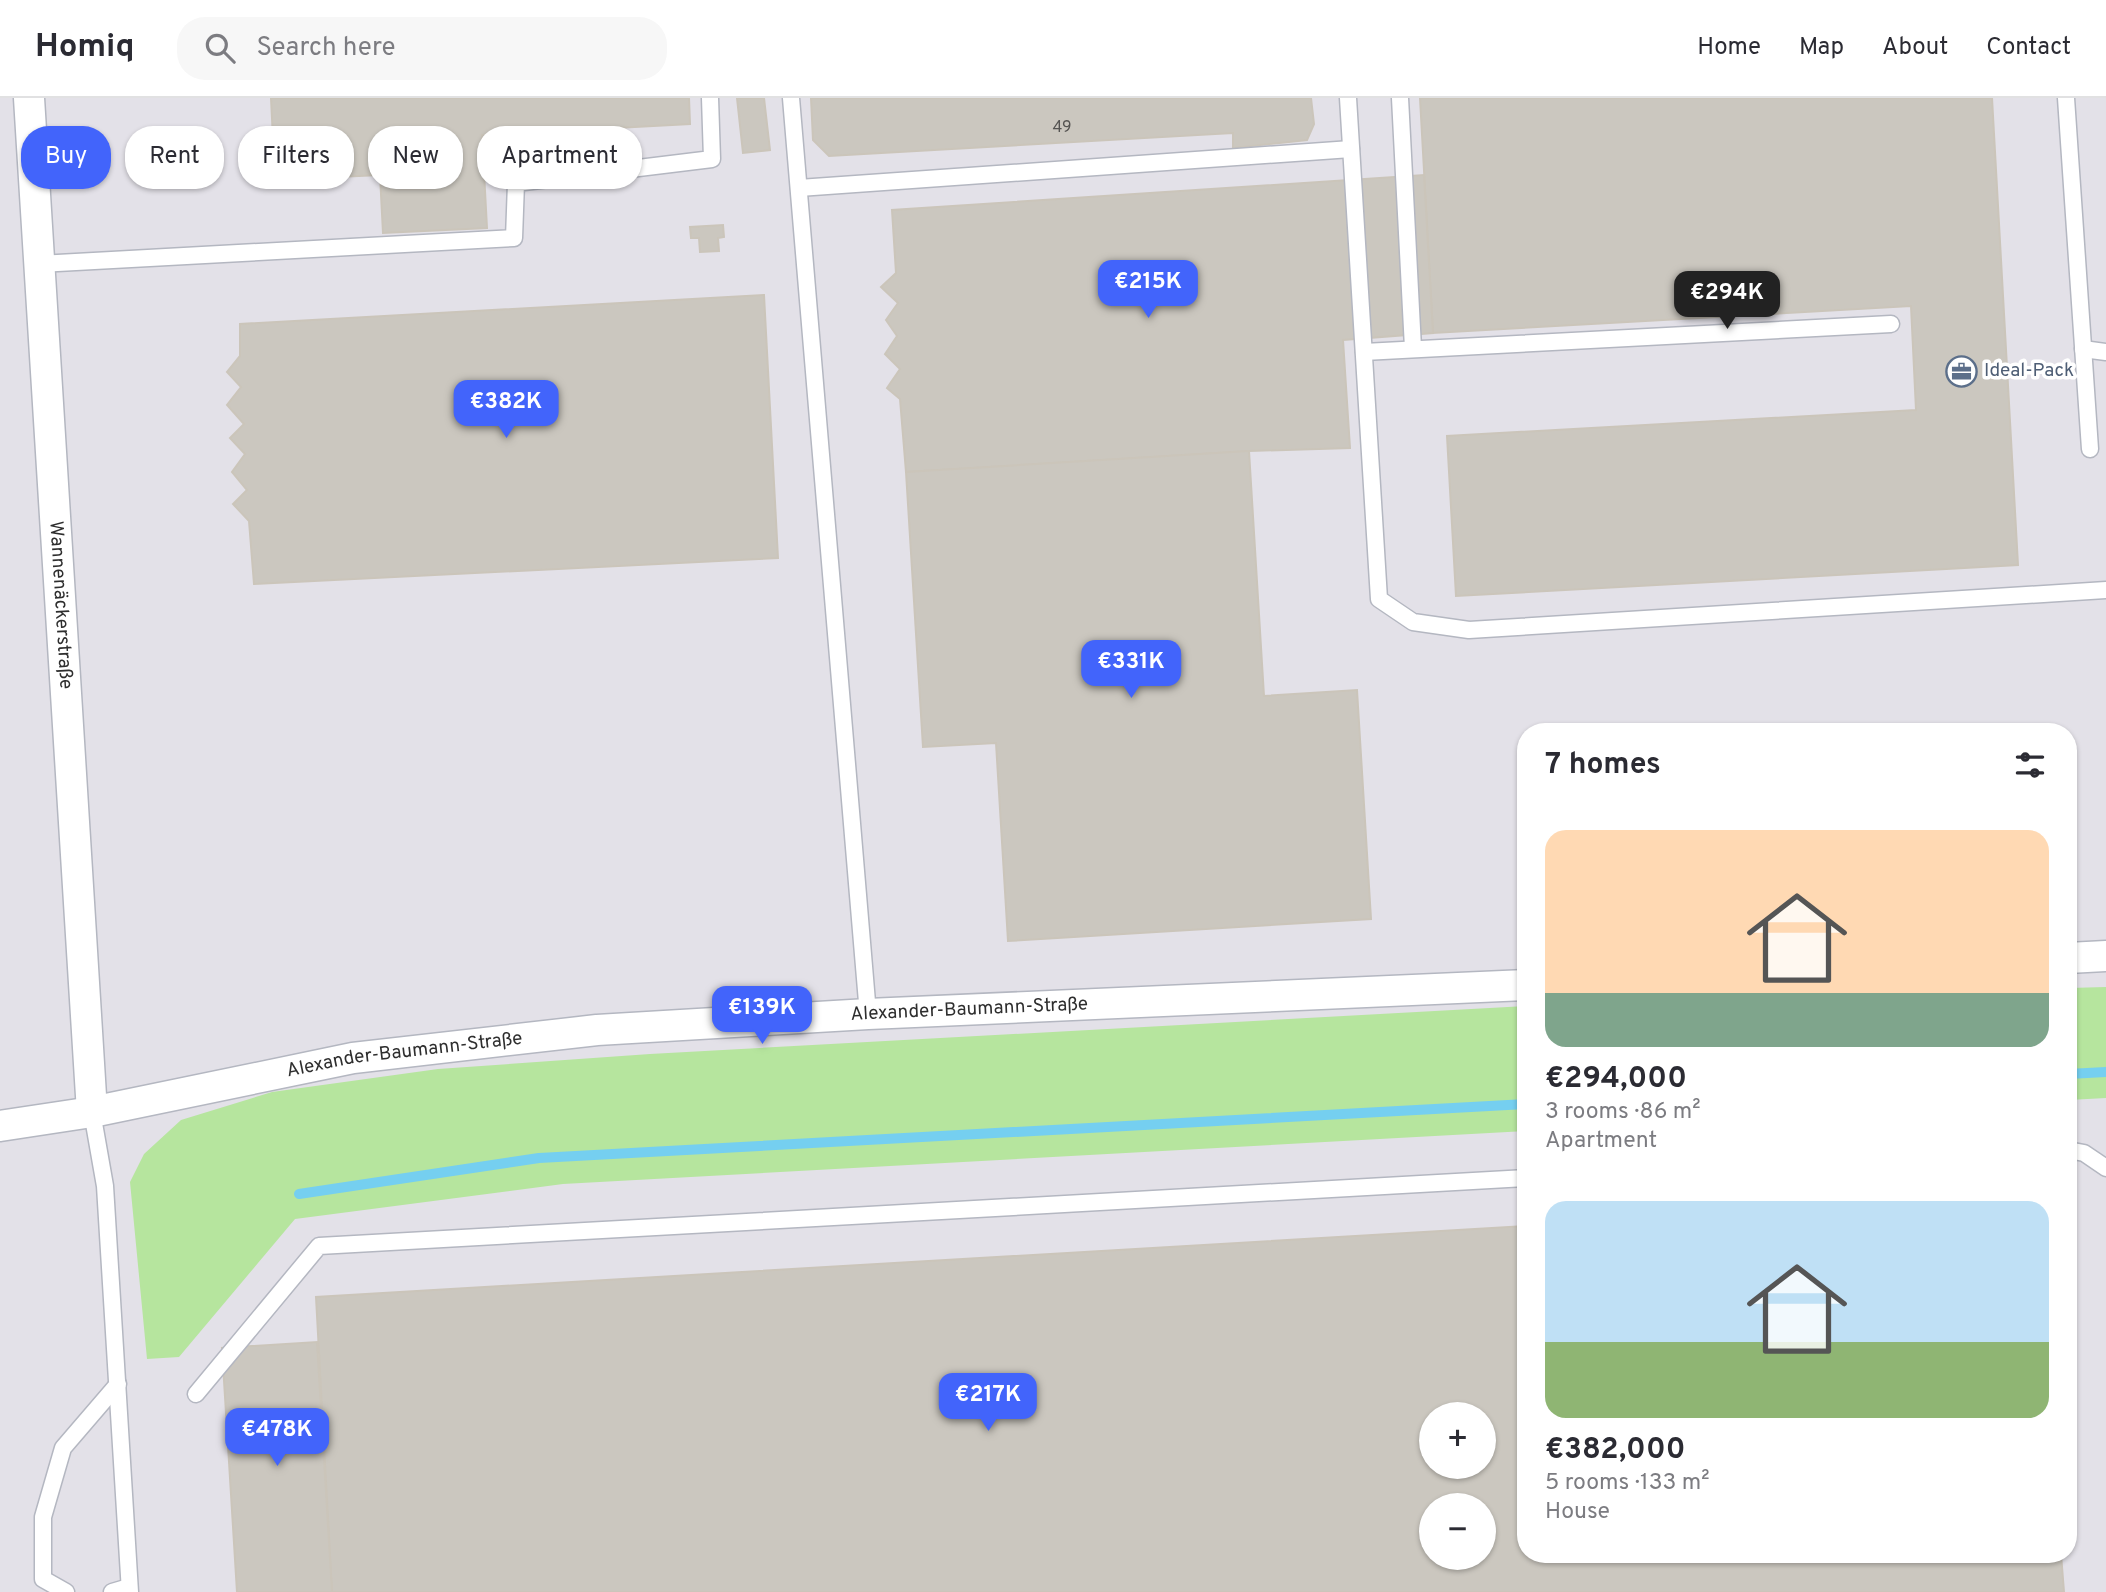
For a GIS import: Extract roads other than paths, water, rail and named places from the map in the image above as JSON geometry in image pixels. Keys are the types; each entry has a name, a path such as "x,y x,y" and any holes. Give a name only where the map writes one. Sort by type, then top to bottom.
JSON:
{"street":[{"name":"Wannenäckerstraße","path":"29,98 92,1112"},
{"path":"2077,958 2106,956"},
{"name":"Alexander-Baumann-Straße","path":"0,1126 92,1112 353,1058 597,1030 868,1014 1517,985"}],"lane":[{"path":"39,264 514,238 516,183 712,159 710,98"},
{"path":"791,98 868,1014"},
{"path":"1348,98 1380,599 1413,622 1469,630 2106,590"},
{"path":"1400,98 1413,348"},
{"path":"2066,98 2090,449"},
{"path":"799,188 1352,149"},
{"path":"1364,352 1891,324"},
{"path":"2083,349 2106,352"},
{"path":"92,1112 105,1186 129,1590 112,1592"},
{"path":"2077,1152 2084,1153 2106,1168"},
{"path":"197,1394 319,1247 1517,1179"},
{"path":"66,1592 43,1579 43,1517 63,1448 118,1384"}],"waterway":[{"path":"2077,1074 2106,1072"},
{"path":"299,1194 539,1158 1517,1104"}],"place":[{"name":"Ideal-Pack","path":"1961,371"}]}
